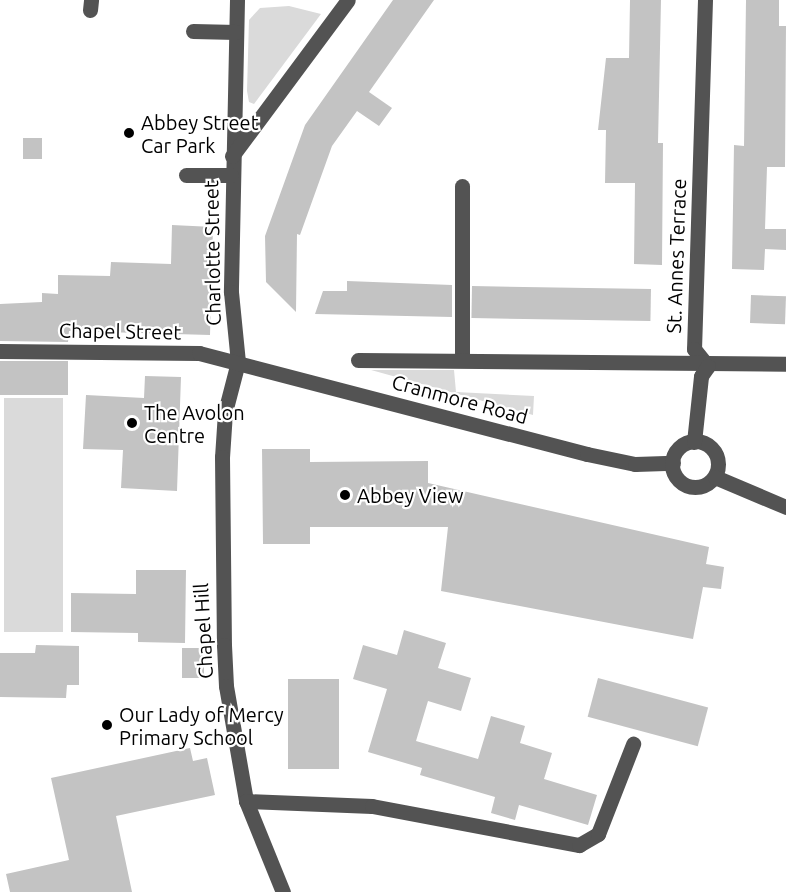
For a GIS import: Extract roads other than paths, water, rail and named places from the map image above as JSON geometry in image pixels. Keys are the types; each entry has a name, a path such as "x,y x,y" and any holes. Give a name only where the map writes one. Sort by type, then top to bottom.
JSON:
{"street":[{"name":"Charlotte Street","path":"237,0 231,175 231,291 238,362"},
{"path":"232,156 348,0"},
{"name":"St. Annes Terrace","path":"705,0 694,349 708,366"},
{"path":"193,31 236,32"},
{"path":"186,175 231,175"},
{"path":"462,186 462,359"},
{"name":"Chapel Street","path":"0,351 199,353 238,362"},
{"path":"358,360 493,359 708,366 786,364"},
{"name":"Cranmore Road","path":"238,362 587,454 634,464 673,463"},
{"name":"Chapel Hill","path":"238,362 225,412 223,446 222,590 226,686 246,801 283,892"},
{"path":"694,442 699,385 708,366"},
{"path":"694,442 707,445 716,454 715,477 707,484 692,486 677,478 673,463 678,450 694,442"},
{"path":"715,477 786,507"},
{"path":"246,801 372,806 579,845 598,834 633,744"}],"place":[{"name":"Abbey Street Car Park","path":"129,133"},
{"name":"The Avolon Centre","path":"132,423"},
{"name":"Abbey View","path":"345,495"},
{"name":"Our Lady of Mercy Primary School","path":"107,725"}]}
